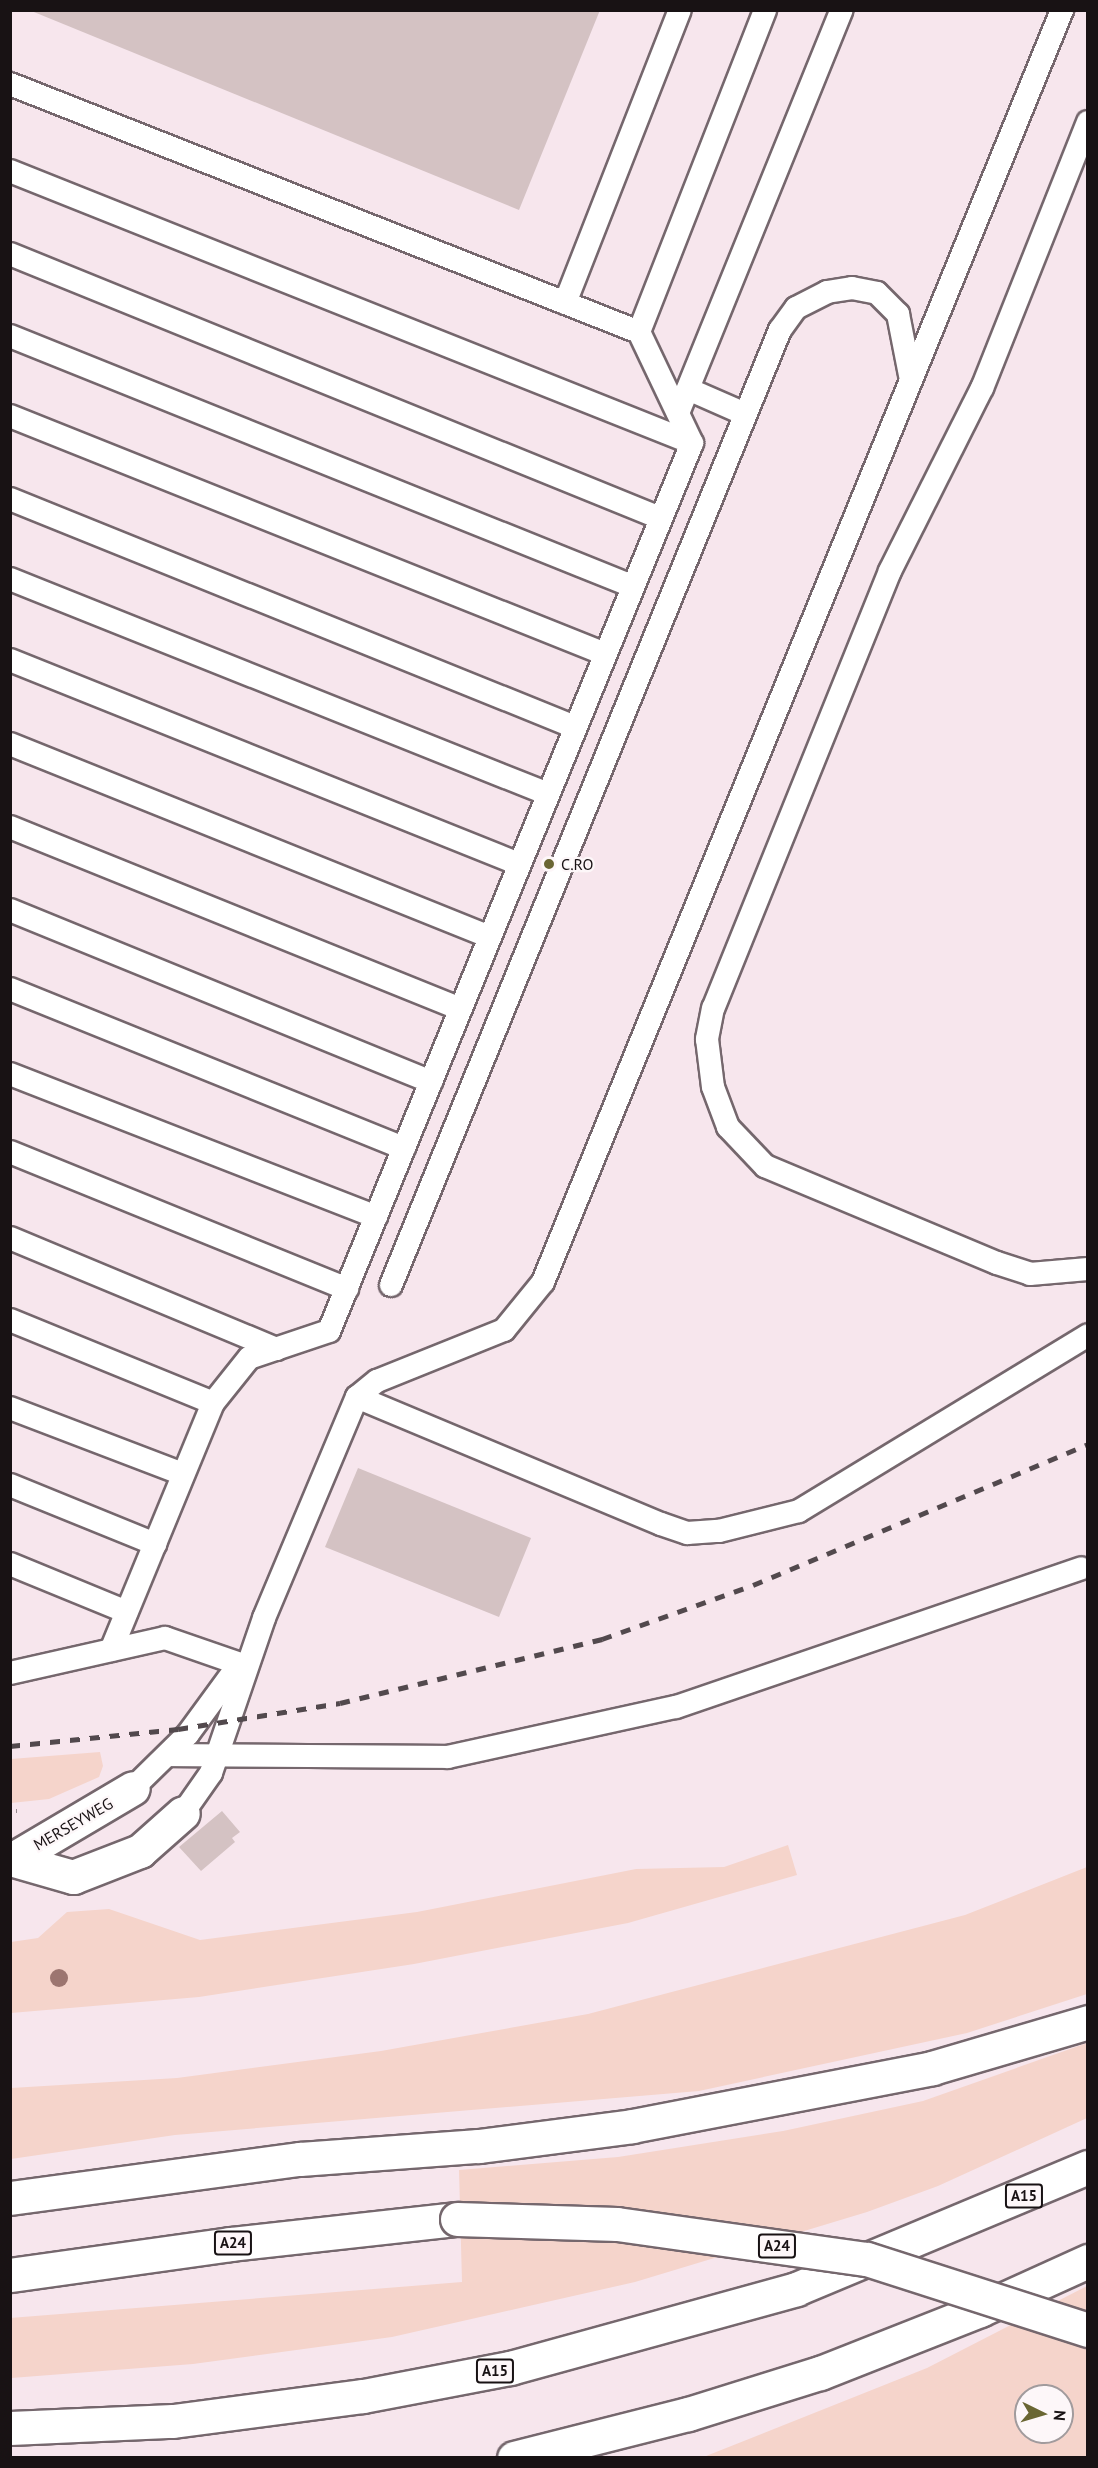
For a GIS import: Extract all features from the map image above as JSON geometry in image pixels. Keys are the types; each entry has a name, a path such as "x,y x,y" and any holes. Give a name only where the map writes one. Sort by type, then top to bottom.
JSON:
{"main road":[{"name":"MERSEYWEG","path":"12,1859 133,1788"},
{"name":"MERSEYWEG","path":"12,1859 73,1876 140,1851 183,1814"},
{"path":"10,2198 300,2159 479,2146 632,2126 932,2068 1088,2022"},
{"name":"A15","path":"10,2428 173,2421 363,2396 510,2368 796,2289 1088,2167"},
{"name":"A24","path":"10,2275 230,2244 457,2219 617,2224 867,2259 1088,2330"},
{"path":"514,2457 688,2414 820,2373 980,2310 1088,2261"}],"lane":[{"path":"565,303 680,10"},
{"path":"639,332 765,10"},
{"path":"678,413 842,10"},
{"path":"183,1814 216,1758 243,1665 357,1397 377,1381 504,1330 543,1282 1062,10"},
{"path":"10,84 639,332 692,443 329,1331 249,1358 213,1403 111,1650"},
{"path":"1088,122 982,388 890,571 713,1008 707,1039 718,1106 739,1144 765,1166 997,1263 1029,1274 1088,1269"},
{"path":"10,171 692,443"},
{"path":"10,254 660,518"},
{"path":"391,1285 780,330 796,308 827,292 852,288 877,293 898,314 911,380"},
{"path":"10,336 632,586"},
{"path":"688,389 746,414"},
{"path":"10,416 605,654"},
{"path":"10,498 575,727"},
{"path":"10,579 548,794"},
{"path":"10,660 519,864"},
{"path":"10,744 490,937"},
{"path":"10,827 461,1009"},
{"path":"10,910 431,1082"},
{"path":"10,990 404,1148"},
{"path":"10,1074 376,1217"},
{"path":"10,1152 347,1289"},
{"path":"10,1238 277,1349"},
{"path":"10,1320 213,1403"},
{"path":"357,1397 661,1524 687,1533 719,1531 799,1511 1088,1335"},
{"path":"10,1408 183,1474"},
{"path":"10,1485 155,1544"},
{"path":"10,1564 127,1612"},
{"path":"168,1755 216,1758 448,1757 676,1707 1081,1568"},
{"path":"10,1673 165,1638 243,1665"},
{"path":"133,1788 168,1755 243,1665"}],"shaded area":[{"path":"100,1752 103,1766 99,1777 49,1799 11,1803 11,1759"},
{"path":"788,1845 797,1875 628,1923 414,1964 199,1997 11,2013 11,1942 38,1938 67,1912 109,1909 200,1940 417,1912 636,1869 724,1867"},
{"path":"1087,1867 1087,1994 967,2033 699,2091 175,2135 11,2159 11,2088 177,2078 381,2051 588,2014 965,1915"},
{"path":"1087,2043 1087,2118 938,2186 867,2212 635,2282 392,2337 193,2364 11,2378 10,2318 462,2282 459,2170 618,2157 783,2131 923,2101"},
{"path":"1087,2286 1087,2457 701,2458 927,2368"}],"building":[{"path":"29,10 600,10 519,210"},
{"path":"358,1468 531,1538 499,1617 325,1547"},
{"path":"222,1811 240,1832 232,1838 235,1842 201,1871 179,1847"}],"railway":[{"path":"10,1746 178,1729 340,1703 602,1639 753,1585 1088,1444"}],"place":[{"name":"C.RO","path":"549,864"}]}
